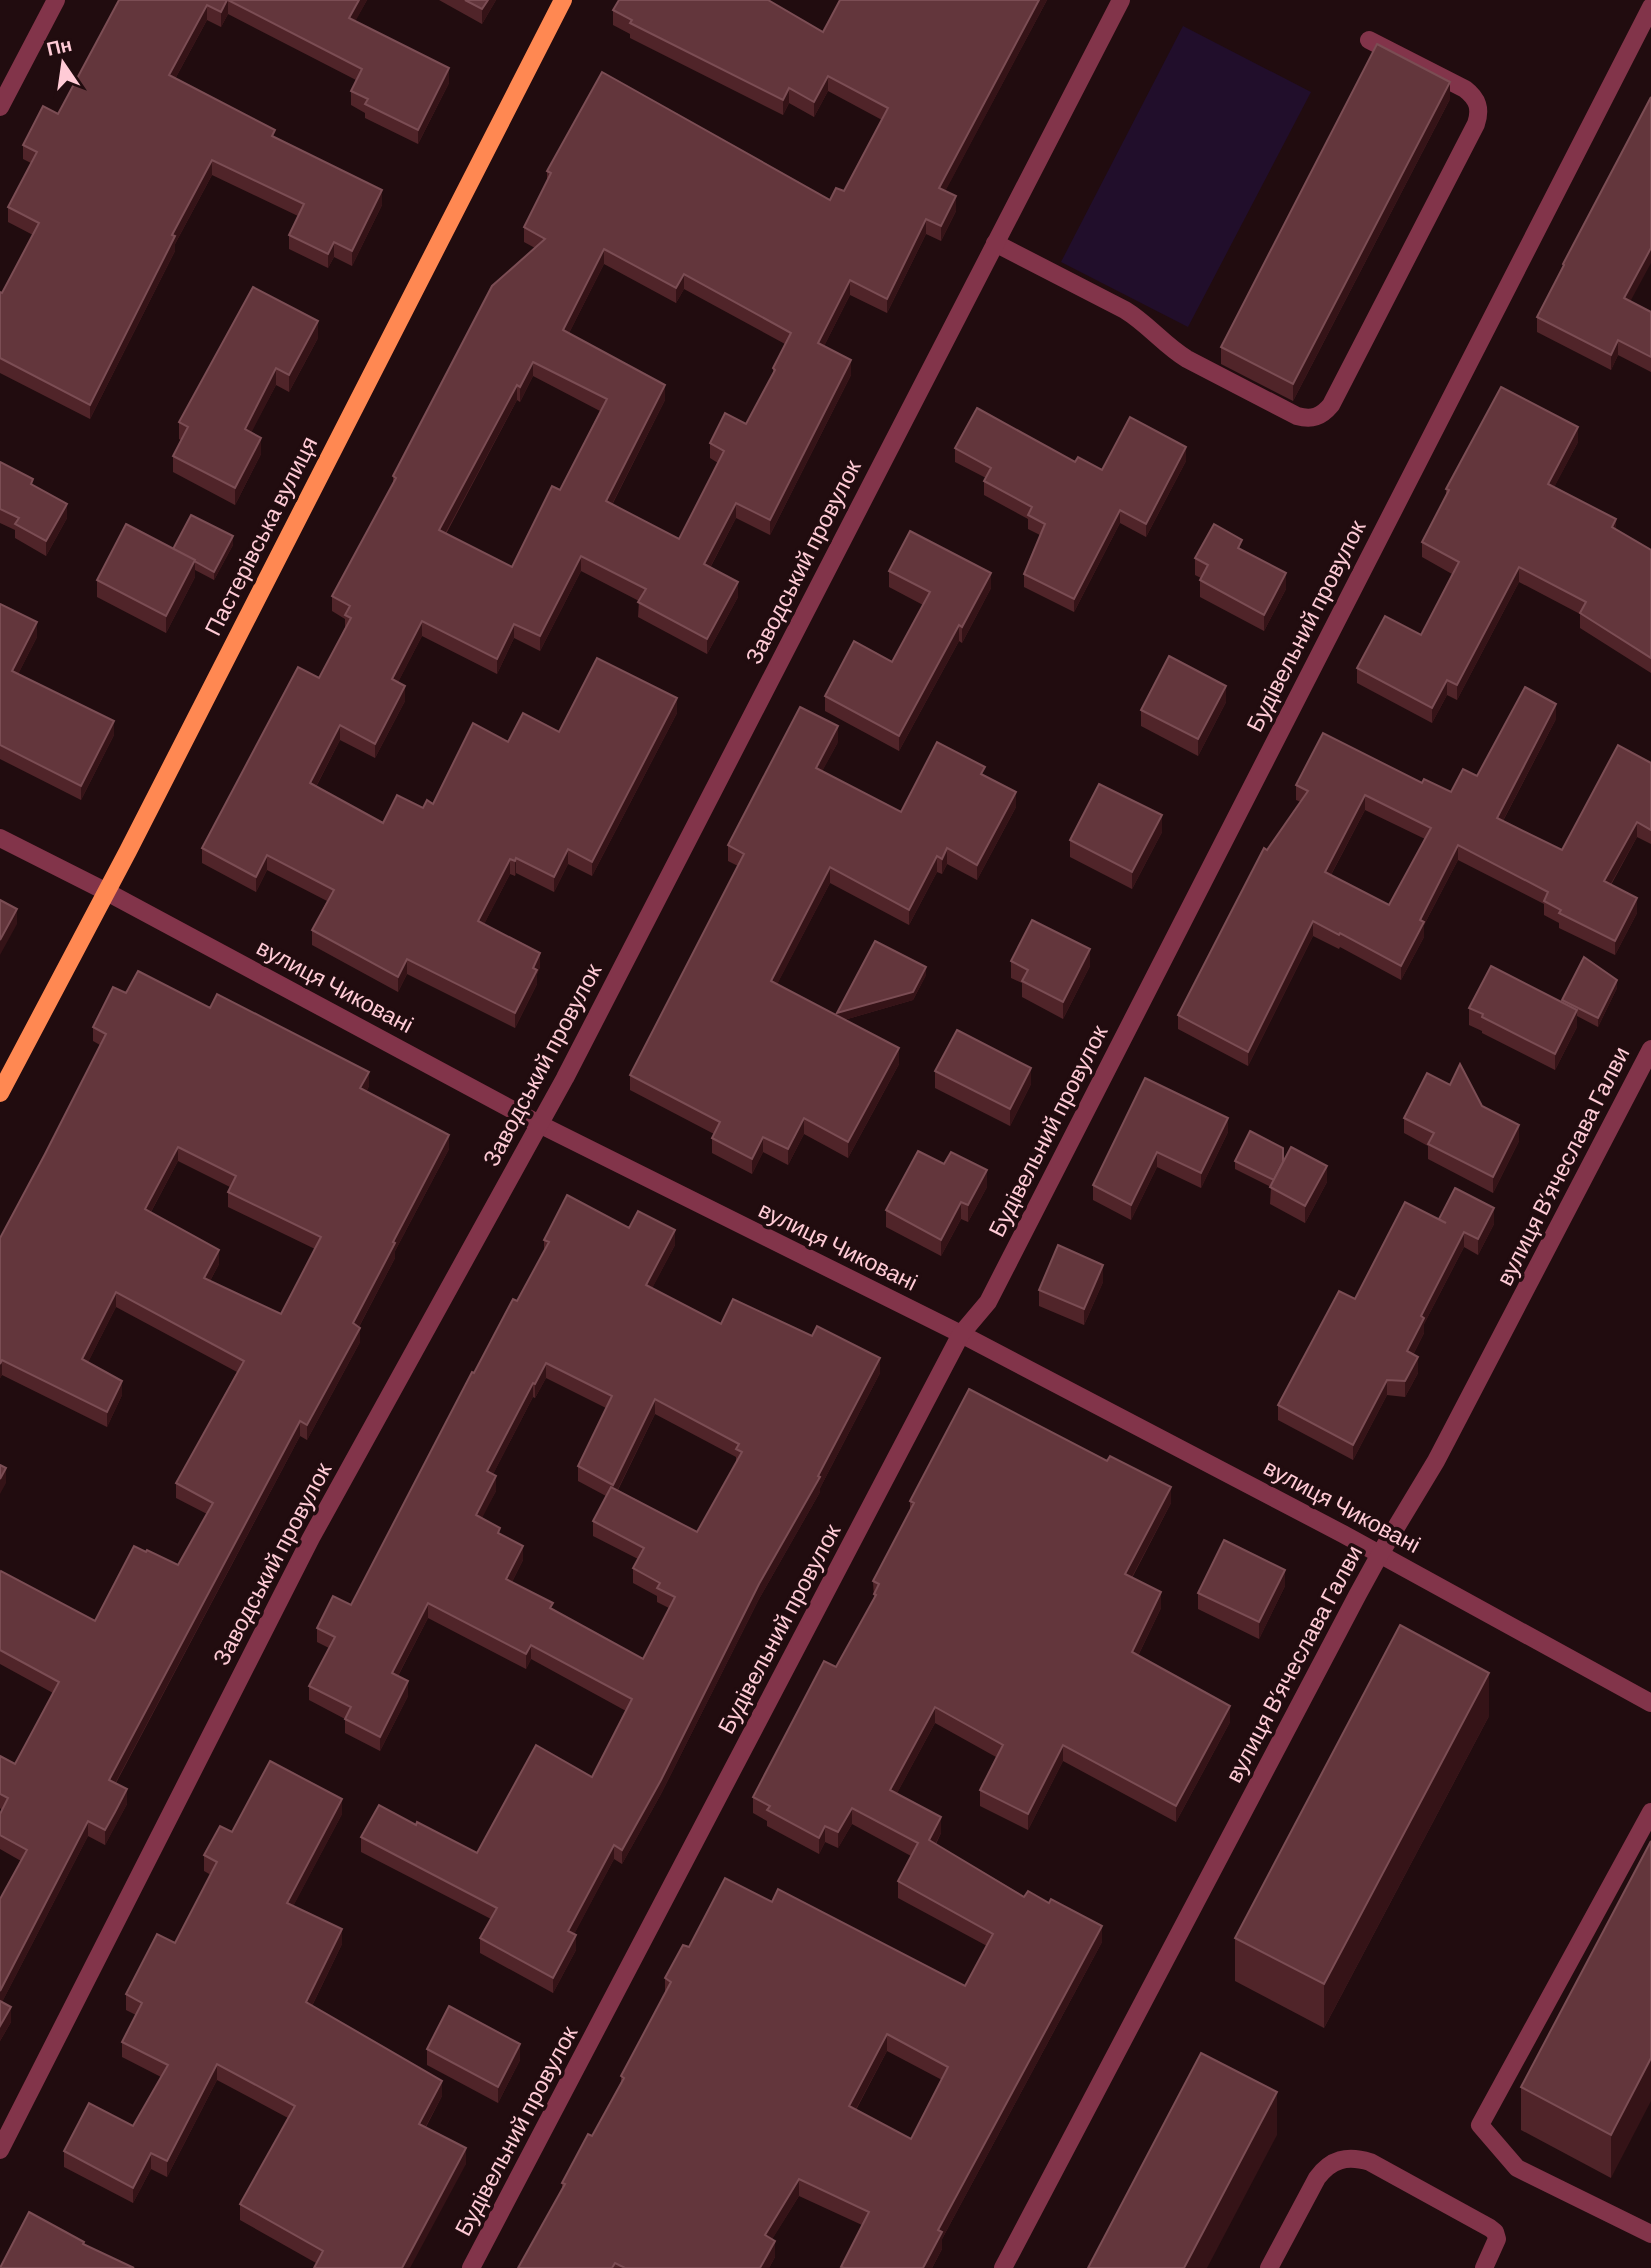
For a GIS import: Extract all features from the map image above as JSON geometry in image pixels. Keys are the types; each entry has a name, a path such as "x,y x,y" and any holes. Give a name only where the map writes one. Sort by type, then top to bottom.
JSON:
{"main road":[{"name":"Пастерівська вулиця","path":"0,1093 107,892 563,0"}],"street":[{"path":"0,107 55,0"},
{"name":"Заводський провулок","path":"0,2150 312,1538 565,1078 1121,0"},
{"name":"Будівельний провулок","path":"471,2268 961,1334 988,1302 1651,7"},
{"path":"995,243 1125,310 1187,359 1297,416 1307,419 1316,417 1331,405 1479,115 1473,95 1465,89 1369,40"},
{"name":"вулиця Чиковані","path":"0,838 107,892 539,1124 961,1334 1380,1553 1651,1703"},
{"name":"вулиця Вʼячеслава Галви","path":"1003,2268 1380,1553 1436,1461 1651,1049"},
{"path":"1651,1812 1480,2125 1517,2168 1651,2234"},
{"path":"1269,2268 1317,2178 1324,2168 1346,2158 1370,2162 1490,2228 1497,2239 1484,2268"}],"shaded area":[{"path":"1183,26 1311,92 1188,327 1061,262"}],"building":[{"path":"119,0 227,0 221,12 207,5 169,75 275,130 272,136 382,190 352,251 334,242 328,254 289,235 304,204 212,160 172,235 175,236 90,405 0,358 0,292 2,293 39,223 8,207 37,152 23,145 43,106 58,114"},
{"path":"228,0 359,0 349,18 449,68 418,130 365,104 368,99 351,91 362,69"},
{"path":"465,0 488,0 482,9"},
{"path":"619,0 768,0 823,32 840,0 1039,0 939,188 956,196 941,226 926,219 887,299 850,280 818,343 851,360 770,520 736,503 704,564 738,582 707,639 638,602 646,589 581,556 540,636 514,624 497,659 422,621 392,679 405,686 375,744 340,725 310,783 383,823 397,795 423,808 427,800 433,804 473,723 508,742 523,713 559,732 597,658 677,698 592,862 568,849 554,877 516,858 515,861 510,859 478,921 540,953 533,968 537,970 515,1013 407,959 398,977 312,930 334,890 267,855 256,877 202,848 298,667 319,678 351,618 345,615 350,606 332,596 396,478 393,476 492,286 545,239 524,227 551,173 547,171 602,72 830,200 836,188 844,191 888,108 828,76 814,102 789,88 783,100 630,23 632,20 613,10","holes":["604,249 676,288 684,274 791,333 746,424 725,413 710,443 724,451 679,539 606,501 665,385 563,330","533,362 607,399 560,490 552,486 512,567 439,530 517,385 520,387"]},
{"path":"1377,44 1450,82 1293,384 1221,347"},
{"path":"1651,97 1651,248 1624,298 1651,312 1651,357 1618,340 1611,355 1537,317"},
{"path":"253,287 318,321 289,375 276,368 245,429 261,438 235,488 173,456 188,427 179,422"},
{"path":"1501,387 1578,427 1548,484 1616,519 1612,527 1651,550 1651,658 1580,613 1586,602 1519,567 1457,685 1447,680 1432,708 1357,668 1385,616 1421,635 1459,562 1422,542 1449,490 1446,489"},
{"path":"977,408 1075,462 1078,457 1102,470 1130,417 1186,447 1146,524 1120,510 1074,599 1024,574 1045,524 1028,515 1032,507 984,481 991,468 955,448"},
{"path":"0,462 33,479 31,484 67,504 46,541 15,524 19,518 0,509"},
{"path":"191,515 233,536 214,572 173,549"},
{"path":"126,524 195,560 166,616 97,580"},
{"path":"1214,524 1242,540 1238,548 1286,573 1264,615 1200,580 1208,565 1195,558"},
{"path":"910,531 991,573 962,627 959,625 899,736 825,696 854,641 892,662 930,592 889,571"},
{"path":"0,604 37,622 12,671 114,721 81,786 0,745"},
{"path":"1169,656 1226,686 1198,739 1141,710"},
{"path":"1525,687 1556,704 1497,818 1562,850 1618,745 1651,763 1651,830 1637,822 1604,881 1637,898 1615,941 1559,913 1561,910 1544,901 1548,892 1458,845 1420,920 1424,922 1401,966 1313,921 1248,1052 1178,1015 1264,848 1267,850 1308,791 1296,785 1323,733 1422,783 1424,779 1451,792 1463,769 1477,776","holes":["1365,795 1431,828 1389,905 1325,872"]},
{"path":"800,707 838,726 816,768 901,812 937,742 985,767 981,774 1016,792 977,865 947,848 942,859 937,856 909,910 830,867 771,981 899,1048 848,1142 804,1118 788,1149 763,1137 752,1159 712,1138 720,1122 630,1075 744,854 728,845"},
{"path":"1099,784 1162,815 1132,872 1070,840"},
{"path":"0,900 17,909 0,940"},
{"path":"1032,920 1090,949 1063,1002 1022,981 1028,970 1011,961"},
{"path":"875,941 926,967 913,992 837,1013"},
{"path":"1584,957 1617,980 1598,1018 1562,1000"},
{"path":"1491,966 1577,1010 1555,1054 1469,1008"},
{"path":"138,971 210,1008 217,994 369,1072 360,1088 449,1135 353,1323 360,1328 307,1425 300,1421 109,1780 127,1789 115,1812 105,1830 88,1821 0,1991 0,1899 27,1850 0,1835 0,1814 8,1798 0,1794 0,1756 15,1764 59,1682 0,1650 0,1573 1,1571 95,1621 134,1546 178,1565 213,1503 176,1483 244,1361 116,1292 82,1359 122,1381 107,1412 2,1360 0,1364 0,1238 106,1034 93,1027 113,987 126,993","holes":["178,1147 236,1176 228,1192 321,1237 281,1314 204,1278 219,1250 145,1209"]},
{"path":"957,1030 1031,1068 1010,1109 935,1071"},
{"path":"1460,1064 1482,1106 1519,1125 1493,1177 1428,1144 1434,1133 1404,1118 1427,1073 1450,1085"},
{"path":"1145,1078 1228,1118 1201,1173 1157,1152 1131,1205 1093,1185"},
{"path":"1250,1131 1283,1148 1283,1162 1274,1180 1235,1161"},
{"path":"1291,1147 1327,1166 1305,1206 1270,1187"},
{"path":"918,1151 944,1164 951,1152 987,1170 968,1205 961,1202 941,1240 886,1210"},
{"path":"1455,1188 1494,1208 1478,1239 1464,1232 1421,1316 1424,1318 1407,1351 1418,1357 1405,1381 1387,1380 1353,1445 1278,1405 1339,1291 1355,1299 1405,1202 1446,1223 1439,1219"},
{"path":"567,1195 629,1228 638,1211 675,1230 646,1285 721,1324 733,1299 812,1336 817,1326 880,1358 818,1476 820,1477 759,1584 661,1780 622,1850 614,1845 568,1931 576,1935 553,1978 480,1938 497,1908 361,1837 379,1805 477,1853 536,1745 592,1777 632,1699 531,1645 526,1654 428,1603 392,1673 408,1681 380,1737 345,1719 351,1707 309,1686 335,1637 317,1628 333,1596 351,1605 472,1372 474,1373 513,1299 517,1301 549,1242 544,1240","holes":["546,1363 612,1396 578,1466 613,1485 655,1399 739,1444 736,1449 742,1452 697,1532 611,1487 593,1521 644,1548 633,1568 660,1583 657,1588 675,1597 643,1659 550,1608 553,1603 506,1579 523,1546 498,1533 500,1528 476,1515 496,1476 487,1471"]},
{"path":"1058,1245 1103,1265 1084,1309 1039,1290"},
{"path":"969,1389 1107,1461 1110,1456 1171,1487 1125,1574 1161,1592 1132,1652 1230,1706 1176,1806 1063,1745 1028,1814 980,1790 1003,1745 935,1707 890,1790 941,1817 929,1840 1024,1897 1028,1891 1049,1903 1051,1899 1102,1926 938,2230 942,2232 923,2268 841,2267 869,2212 799,2179 765,2235 775,2241 760,2268 625,2268 615,2263 612,2268 518,2268 565,2184 562,2183 588,2134 592,2136 624,2078 621,2076 671,1982 665,1978 683,1945 689,1947 725,1878 772,1902 778,1889 965,1986 993,1934 898,1881 918,1843 852,1808 838,1832 825,1826 819,1838 767,1810 770,1806 753,1797 824,1661 836,1667 876,1595 874,1594 879,1584 873,1581 914,1503 910,1501","holes":["887,2034 948,2067 911,2139 849,2106"]},
{"path":"0,1465 6,1468 0,1479"},
{"path":"1224,1540 1285,1570 1259,1622 1198,1593"},
{"path":"1400,1625 1489,1673 1324,1984 1235,1938"},
{"path":"270,1761 342,1799 287,1903 342,1929 306,2002 442,2081 419,2124 466,2148 402,2268 314,2268 323,2251 240,2204 295,2106 217,2064 167,2161 151,2153 133,2188 64,2151 89,2103 133,2126 168,2065 122,2042 142,2003 126,1994 157,1934 175,1943 217,1862 204,1855 220,1826 232,1832"},
{"path":"1651,1841 1651,2058 1611,2135 1521,2087"},
{"path":"0,2001 11,2007 0,2026"},
{"path":"449,2006 520,2044 498,2087 427,2049"},
{"path":"1201,2053 1277,2092 1184,2268 1088,2268"},
{"path":"29,2212 84,2242 83,2244 134,2268 0,2268"}]}
